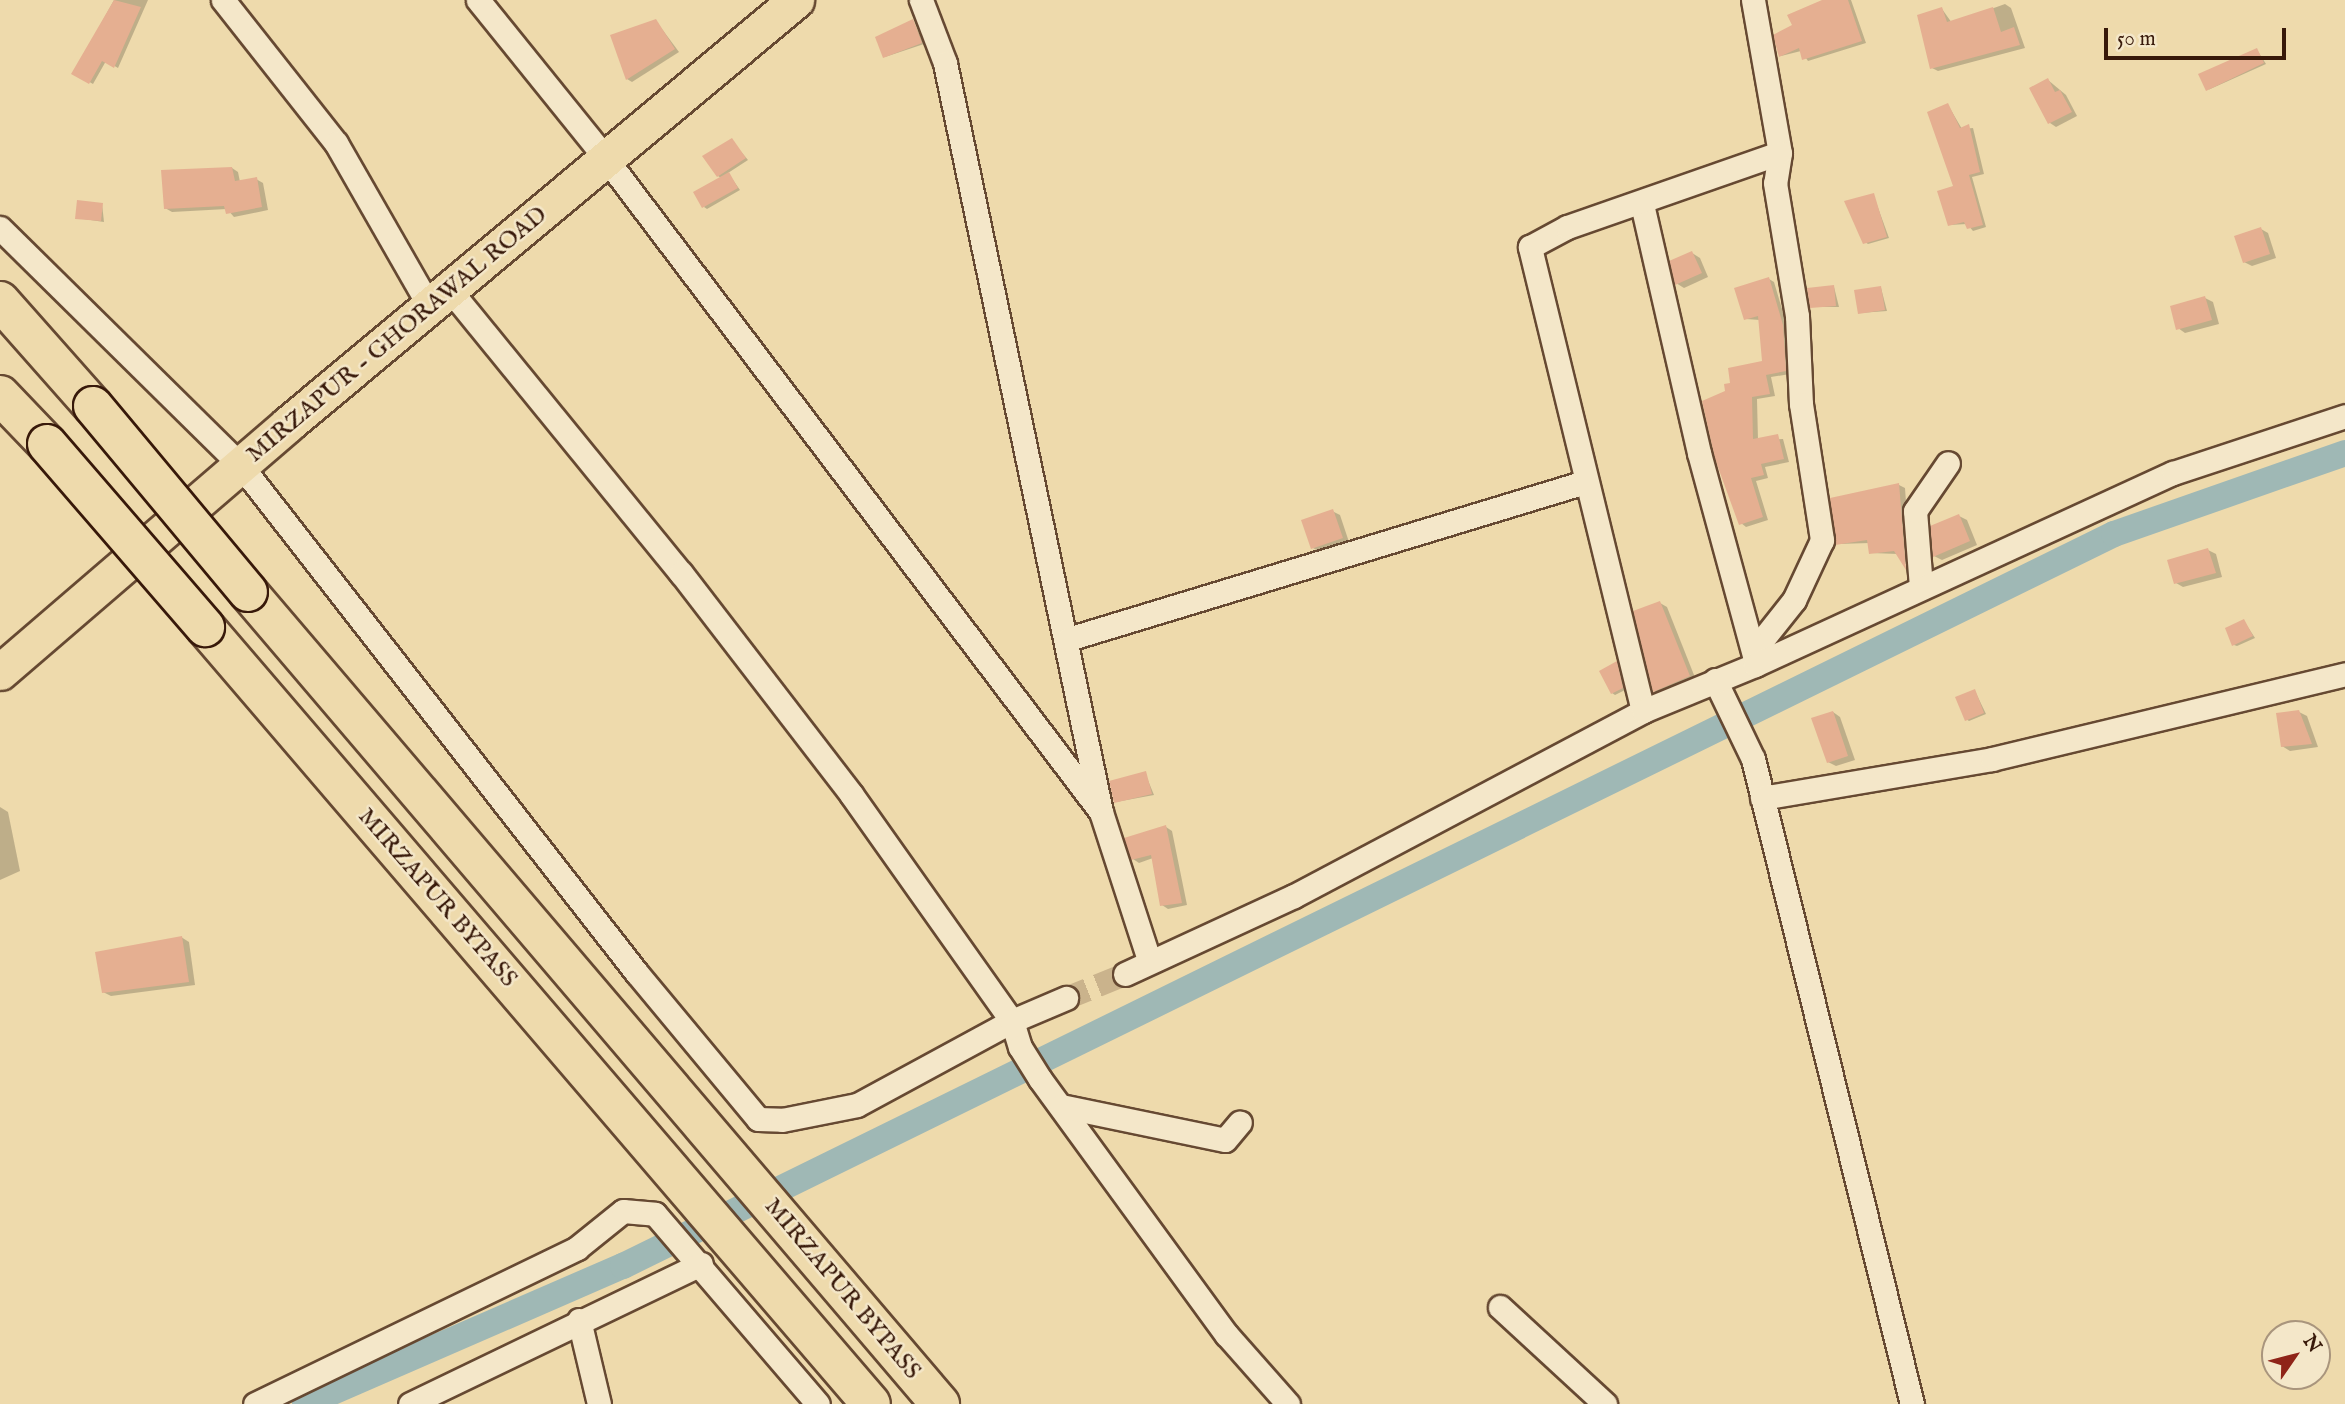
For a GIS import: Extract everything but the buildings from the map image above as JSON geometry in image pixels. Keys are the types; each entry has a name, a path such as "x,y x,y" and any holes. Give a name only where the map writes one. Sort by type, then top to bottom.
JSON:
{"highway":[{"name":"MIRZAPUR BYPASS","path":"0,301 93,406 248,592 940,1404"},
{"name":"MIRZAPUR BYPASS","path":"0,395 47,444 205,626 871,1404"}],"main road":[{"name":"MIRZAPUR - GHORAWAL ROAD","path":"0,672 439,298 796,0"}],"street":[{"path":"223,0 336,143 439,298 690,584 850,794 1012,1021 1020,1047 1040,1079 1227,1335 1288,1404"},
{"path":"478,0 607,160 1101,812"},
{"path":"921,0 945,63 997,329 1068,639 1101,812 1149,960"},
{"path":"1753,0 1780,153 1775,183 1797,316 1801,404 1822,540 1794,600 1755,657"},
{"path":"1643,711 1585,482 1531,247 1567,227 1642,204 1780,153"},
{"path":"1642,204 1699,453 1755,657"},
{"path":"0,228 242,467 636,972 758,1119 782,1119 857,1105 1012,1021 1066,998"},
{"path":"1125,974 1149,960 1294,896 1643,711 1714,680 1755,657 1921,587 2173,473 2345,416"},
{"path":"1921,587 1915,511 1948,463"},
{"path":"1068,639 1585,482"},
{"path":"1762,798 1992,759 2345,674"},
{"path":"1714,680 1753,759 1912,1404"},
{"path":"1060,1106 1226,1140 1240,1122"},
{"path":"255,1404 577,1248 624,1211 655,1214 686,1246 818,1404"},
{"path":"410,1404 579,1320 701,1264"},
{"path":"1500,1307 1605,1404"},
{"path":"579,1320 598,1404"}],"waterway":[{"path":"305,1404 623,1266 2114,534 2345,453"}],"tunnel":[{"path":"1066,998 1125,974"}]}
